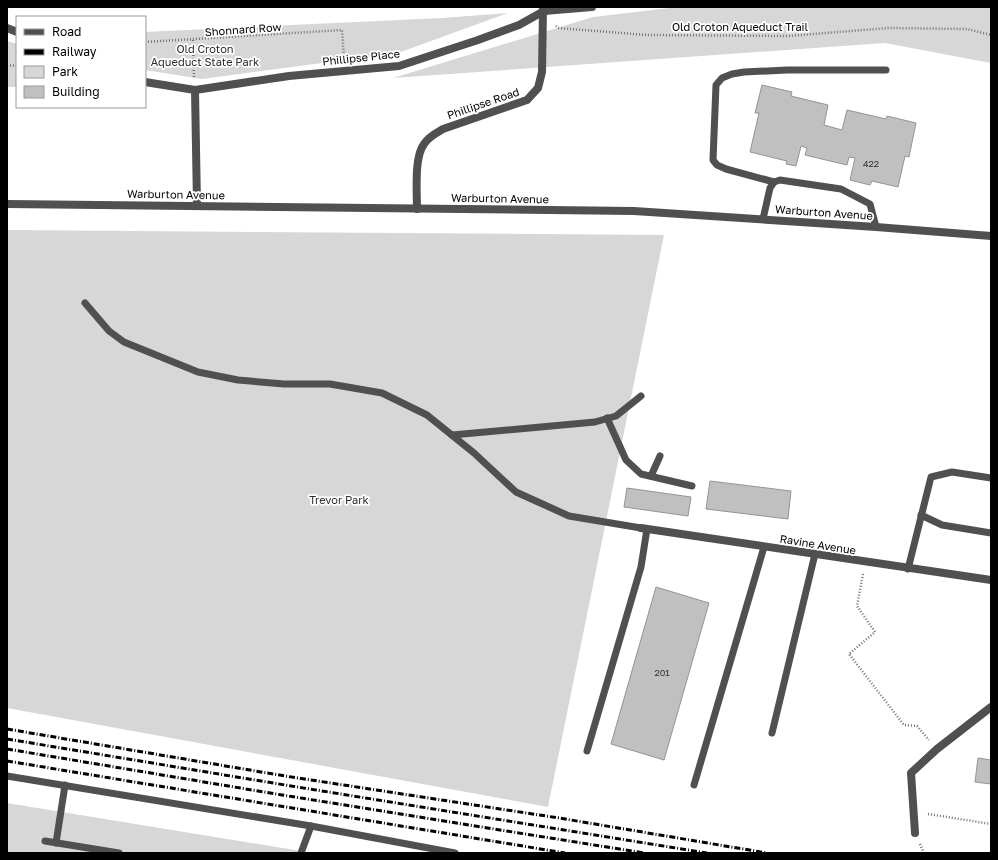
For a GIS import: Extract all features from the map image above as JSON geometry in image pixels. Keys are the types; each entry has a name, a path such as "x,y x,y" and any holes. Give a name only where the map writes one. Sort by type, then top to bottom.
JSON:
{"street":[{"name":"Phillipse Place","path":"146,82 195,90 289,76 399,66 519,25 543,9 592,7"},
{"name":"Phillipse Road","path":"417,209 418,162 423,144 431,136 443,129 527,100 538,88 542,72 543,9"},
{"path":"195,90 197,205"},
{"name":"Warburton Avenue","path":"7,204 634,211 991,236"},
{"name":"Ravine Avenue","path":"644,528 908,569 991,580"},
{"path":"915,833 911,773 937,749 991,707"}],"lane":[{"path":"876,227 870,204 841,189 780,180 774,182 717,165 713,160 716,85 722,78 732,74 762,70 886,70"},
{"path":"763,219 770,188 774,182"},
{"path":"86,303 109,331 124,342 198,372 238,380 284,384 330,384 382,393 427,415 474,453 516,492 569,516 644,528 641,567 587,751"},
{"path":"452,435 595,422 616,416 641,396"},
{"path":"607,418 626,460 641,474 692,486"},
{"path":"651,476 660,456"},
{"path":"908,569 931,477 952,472 991,478"},
{"path":"921,515 942,525 991,533"},
{"path":"694,785 764,547"},
{"path":"772,733 815,554"},
{"path":"7,776 312,826 455,853"},
{"path":"56,843 65,785"},
{"path":"301,853 312,826"},
{"path":"45,841 119,853"}],"path":[{"name":"Old Croton Aqueduct Trail","path":"543,9 558,28 647,34 788,36 888,28 966,29 991,35"},
{"name":"Shonnard Row","path":"146,42 342,30 345,71"},
{"path":"193,40 195,90"},
{"path":"866,562 857,606 875,632 849,654 904,725 917,726 937,749"},
{"path":"928,814 991,824"}],"green space":[{"path":"678,7 991,7 991,63 885,43 393,78 593,17"},
{"name":"Old Croton Aqueduct State Park","path":"508,13 398,53 202,79 146,70 146,32 442,18"},
{"path":"7,41 16,44 16,87 7,87"},
{"name":"Trevor Park","path":"7,230 664,235 548,807 7,708"},
{"path":"7,803 313,853 7,853"}],"building":[{"path":"762,85 792,92 791,96 828,105 824,125 842,130 847,110 886,119 887,116 916,123 909,157 905,156 898,187 872,181 870,185 850,180 855,158 849,157 847,165 805,155 807,148 801,146 796,166 786,164 787,161 750,152 759,113 755,113"},
{"path":"710,481 791,491 788,519 706,509"},
{"path":"627,488 691,497 688,516 624,507"},
{"path":"656,587 709,603 664,760 611,744"},
{"path":"978,758 991,760 991,784 975,782"}],"railway":[{"path":"7,729 285,776 559,818 767,853"},
{"path":"7,739 707,853"},
{"path":"7,749 644,853"},
{"path":"7,761 565,853"}]}
